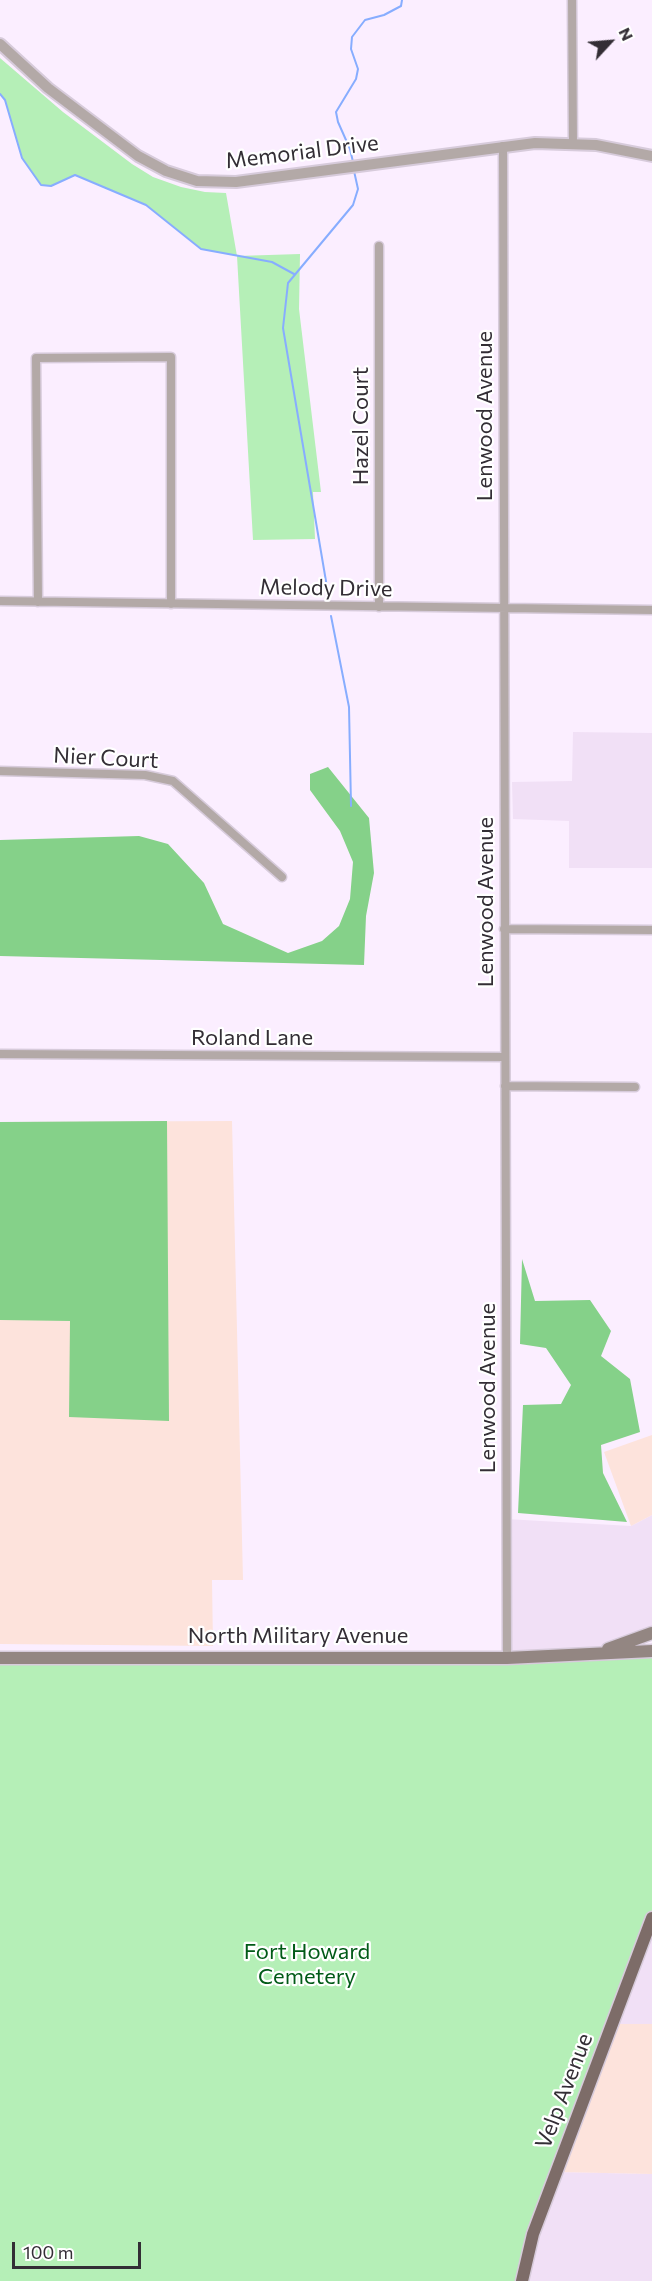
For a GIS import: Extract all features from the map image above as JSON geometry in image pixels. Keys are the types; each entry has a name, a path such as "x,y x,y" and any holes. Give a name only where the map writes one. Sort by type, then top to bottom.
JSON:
{"main road":[{"name":"North Military Avenue","path":"596,1653 652,1633"},
{"name":"North Military Avenue","path":"0,1658 507,1658 652,1651"},
{"name":"Velp Avenue","path":"522,2281 533,2234 652,1918"}],"street":[{"path":"572,0 573,143"},
{"name":"Memorial Drive","path":"0,44 77,110 146,161 173,175 203,182 229,183 541,142 596,145 652,156"},
{"name":"Lenwood Avenue","path":"502,146 507,1658"},
{"name":"Hazel Court","path":"379,246 379,607"},
{"path":"38,602 36,358 171,357 171,604"},
{"name":"Melody Drive","path":"0,601 652,610"},
{"name":"Nier Court","path":"0,771 145,775 173,781 282,877"},
{"path":"504,929 652,930"},
{"name":"Roland Lane","path":"0,1054 505,1057"},
{"path":"505,1086 635,1087"}],"shaded area":[{"path":"573,732 652,733 652,868 569,868 569,821 513,819 512,782 572,781"},
{"path":"232,1121 243,1580 212,1580 213,1646 0,1644 0,1122"},
{"path":"652,1435 652,1515 631,1526 604,1452"},
{"path":"652,1515 652,1633 596,1653 507,1658 506,1519 631,1526"},
{"path":"652,1918 652,2024 612,2024"},
{"path":"612,2024 652,2024 652,2174 557,2172"},
{"path":"557,2172 652,2174 652,2281 520,2281"}],"green space":[{"path":"0,58 63,112 153,177 181,187 226,193 237,256 201,249 146,205 75,175 51,186 41,185 22,158 5,100 0,94"},
{"path":"300,254 299,309 321,492 313,492 315,539 253,540 237,256"},
{"path":"328,767 369,818 374,873 366,916 364,965 0,956 0,840 139,836 168,844 204,883 223,924 288,953 322,941 339,926 350,899 353,862 340,831 310,790 310,774"},
{"path":"167,1121 169,1421 69,1417 70,1321 0,1320 0,1122"},
{"path":"522,1259 535,1301 590,1300 611,1331 601,1356 630,1379 640,1432 601,1445 603,1473 627,1522 518,1513 523,1405 561,1404 571,1385 546,1348 520,1344"},
{"name":"Fort Howard Cemetery","path":"652,1651 652,1918 520,2281 0,2281 0,1658"}],"waterway":[{"path":"353,162 336,112 356,79 358,69 351,49 352,37 365,20 384,15 401,6 402,0"},
{"path":"0,94 5,100 22,158 41,185 51,186 75,175 146,205 201,249 272,262 294,274"},
{"path":"328,593 283,328 288,283 353,205 358,189 354,171"},
{"path":"331,616 349,707 351,806"}]}
